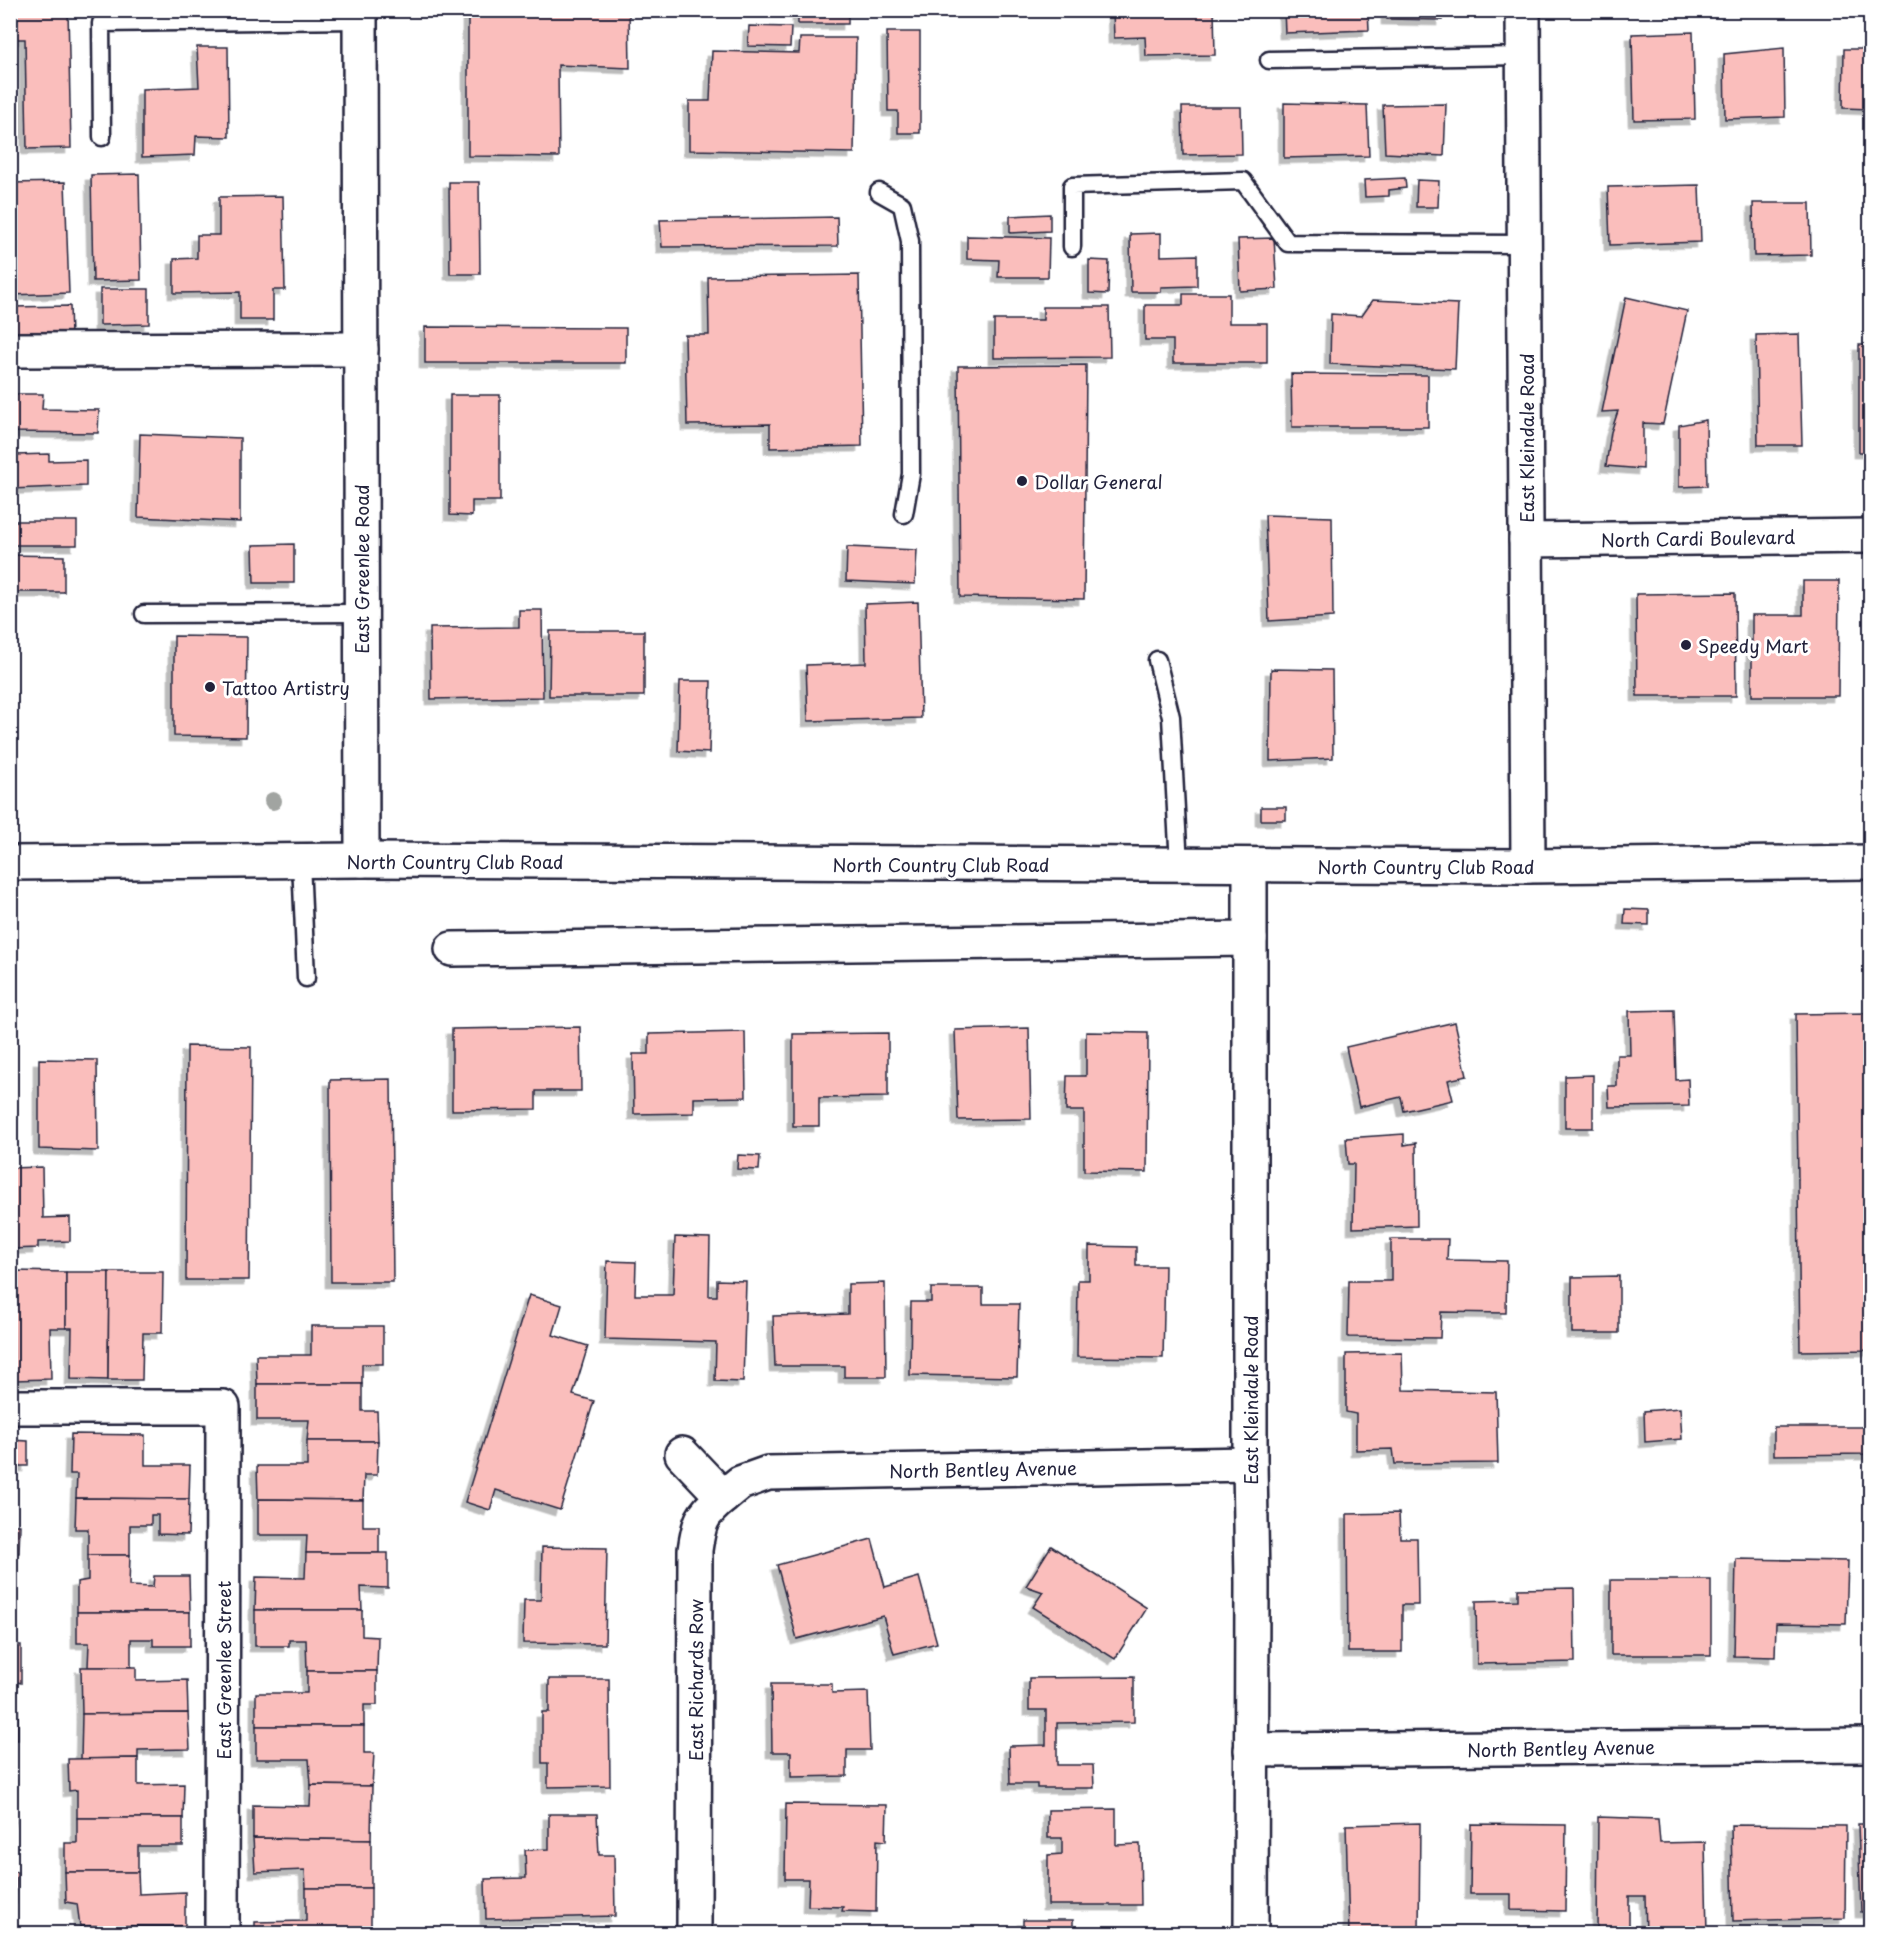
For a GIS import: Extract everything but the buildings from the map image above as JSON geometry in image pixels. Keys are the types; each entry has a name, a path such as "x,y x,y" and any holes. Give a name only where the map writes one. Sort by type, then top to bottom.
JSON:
{"street":[{"name":"East Kleindale Road","path":"1523,10 1528,866"},
{"name":"East Greenlee Road","path":"360,15 362,860"},
{"path":"10,350 360,349"},
{"name":"North Cardi Boulevard","path":"1526,540 1870,536"},
{"name":"North Country Club Road","path":"10,863 362,860 1528,866 1870,862"},
{"name":"East Kleindale Road","path":"1250,866 1251,1934"},
{"path":"452,949 1250,939"},
{"name":"East Greenlee Street","path":"10,1407 223,1407 222,1934"},
{"path":"682,1454 723,1497"},
{"name":"North Bentley Avenue","path":"723,1497 740,1483 768,1473 1250,1464"},
{"name":"East Richards Row","path":"694,1934 695,1550 698,1526 709,1509 723,1497"},
{"name":"North Bentley Avenue","path":"1251,1750 1870,1745"}],"lane":[{"path":"102,137 101,22 360,15"},
{"path":"1269,60 1523,56"},
{"path":"1072,247 1072,186 1244,181 1288,243 1525,244"},
{"path":"879,192 902,205 910,241 912,474 904,514"},
{"path":"144,614 361,613"},
{"path":"1157,660 1171,717 1179,866"},
{"path":"301,861 306,978"}],"place":[{"name":"Dollar General","path":"1022,481"},
{"name":"Speedy Mart","path":"1686,645"},
{"name":"Tattoo Artistry","path":"210,687"}]}
